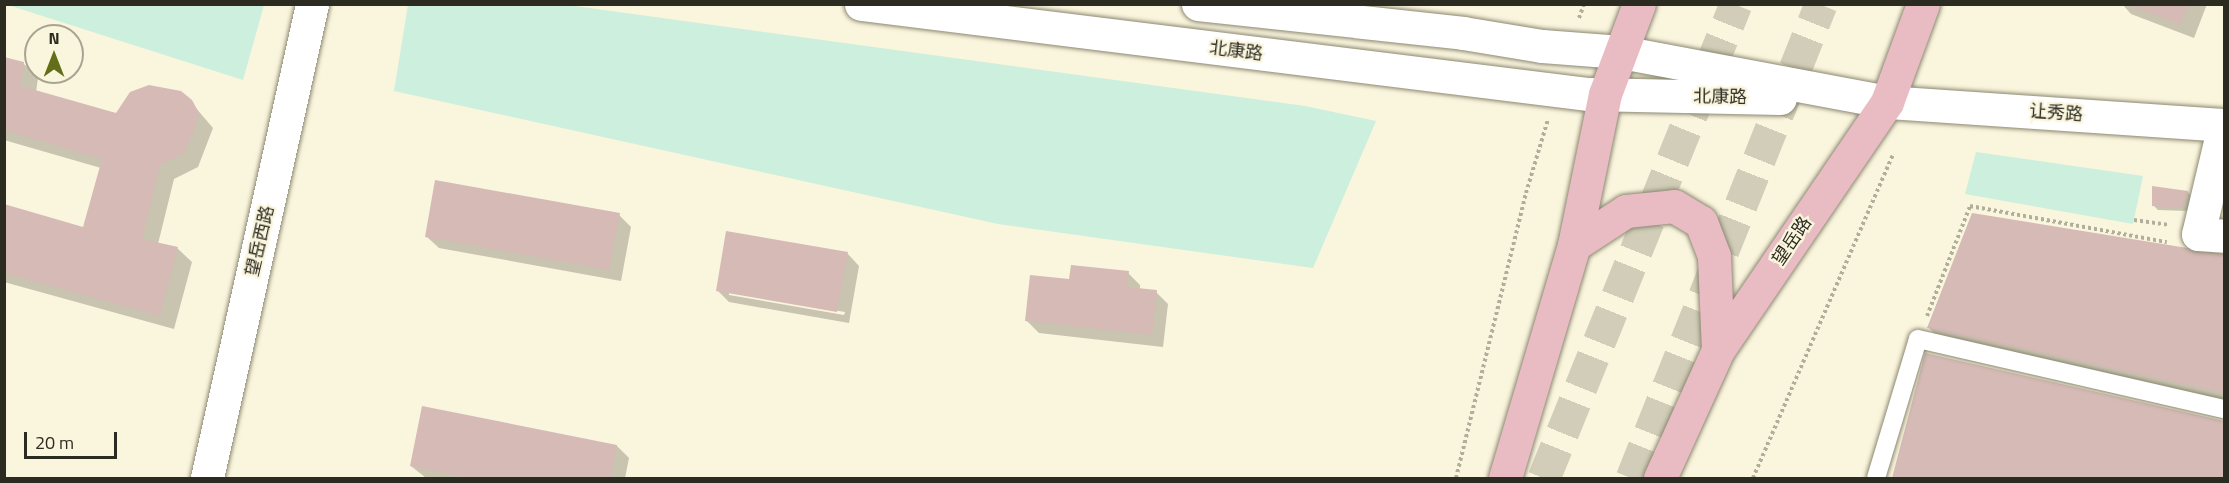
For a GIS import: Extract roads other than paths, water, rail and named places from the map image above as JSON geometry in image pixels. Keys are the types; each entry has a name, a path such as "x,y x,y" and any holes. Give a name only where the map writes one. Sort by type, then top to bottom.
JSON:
{"main road":[{"name":"望岳西路","path":"207,478 312,4"},
{"name":"北康路","path":"861,4 1605,94 1887,102"},
{"name":"北康路","path":"1198,4 1567,48 1621,52 1887,102"},
{"path":"1505,478 1574,245 1605,94 1639,4"},
{"name":"望岳路","path":"1660,478 1718,350 1887,102 1923,4"},
{"name":"让秀路","path":"1887,102 2224,125"},
{"path":"2224,125 2198,234 2224,236"},
{"path":"1574,245 1626,211 1674,206 1701,222 1714,256 1718,350"}],"lane":[{"path":"1876,478 1918,339 2224,409"}],"tunnel":[{"path":"1544,478 1736,4"},
{"path":"1632,478 1821,4"}]}
